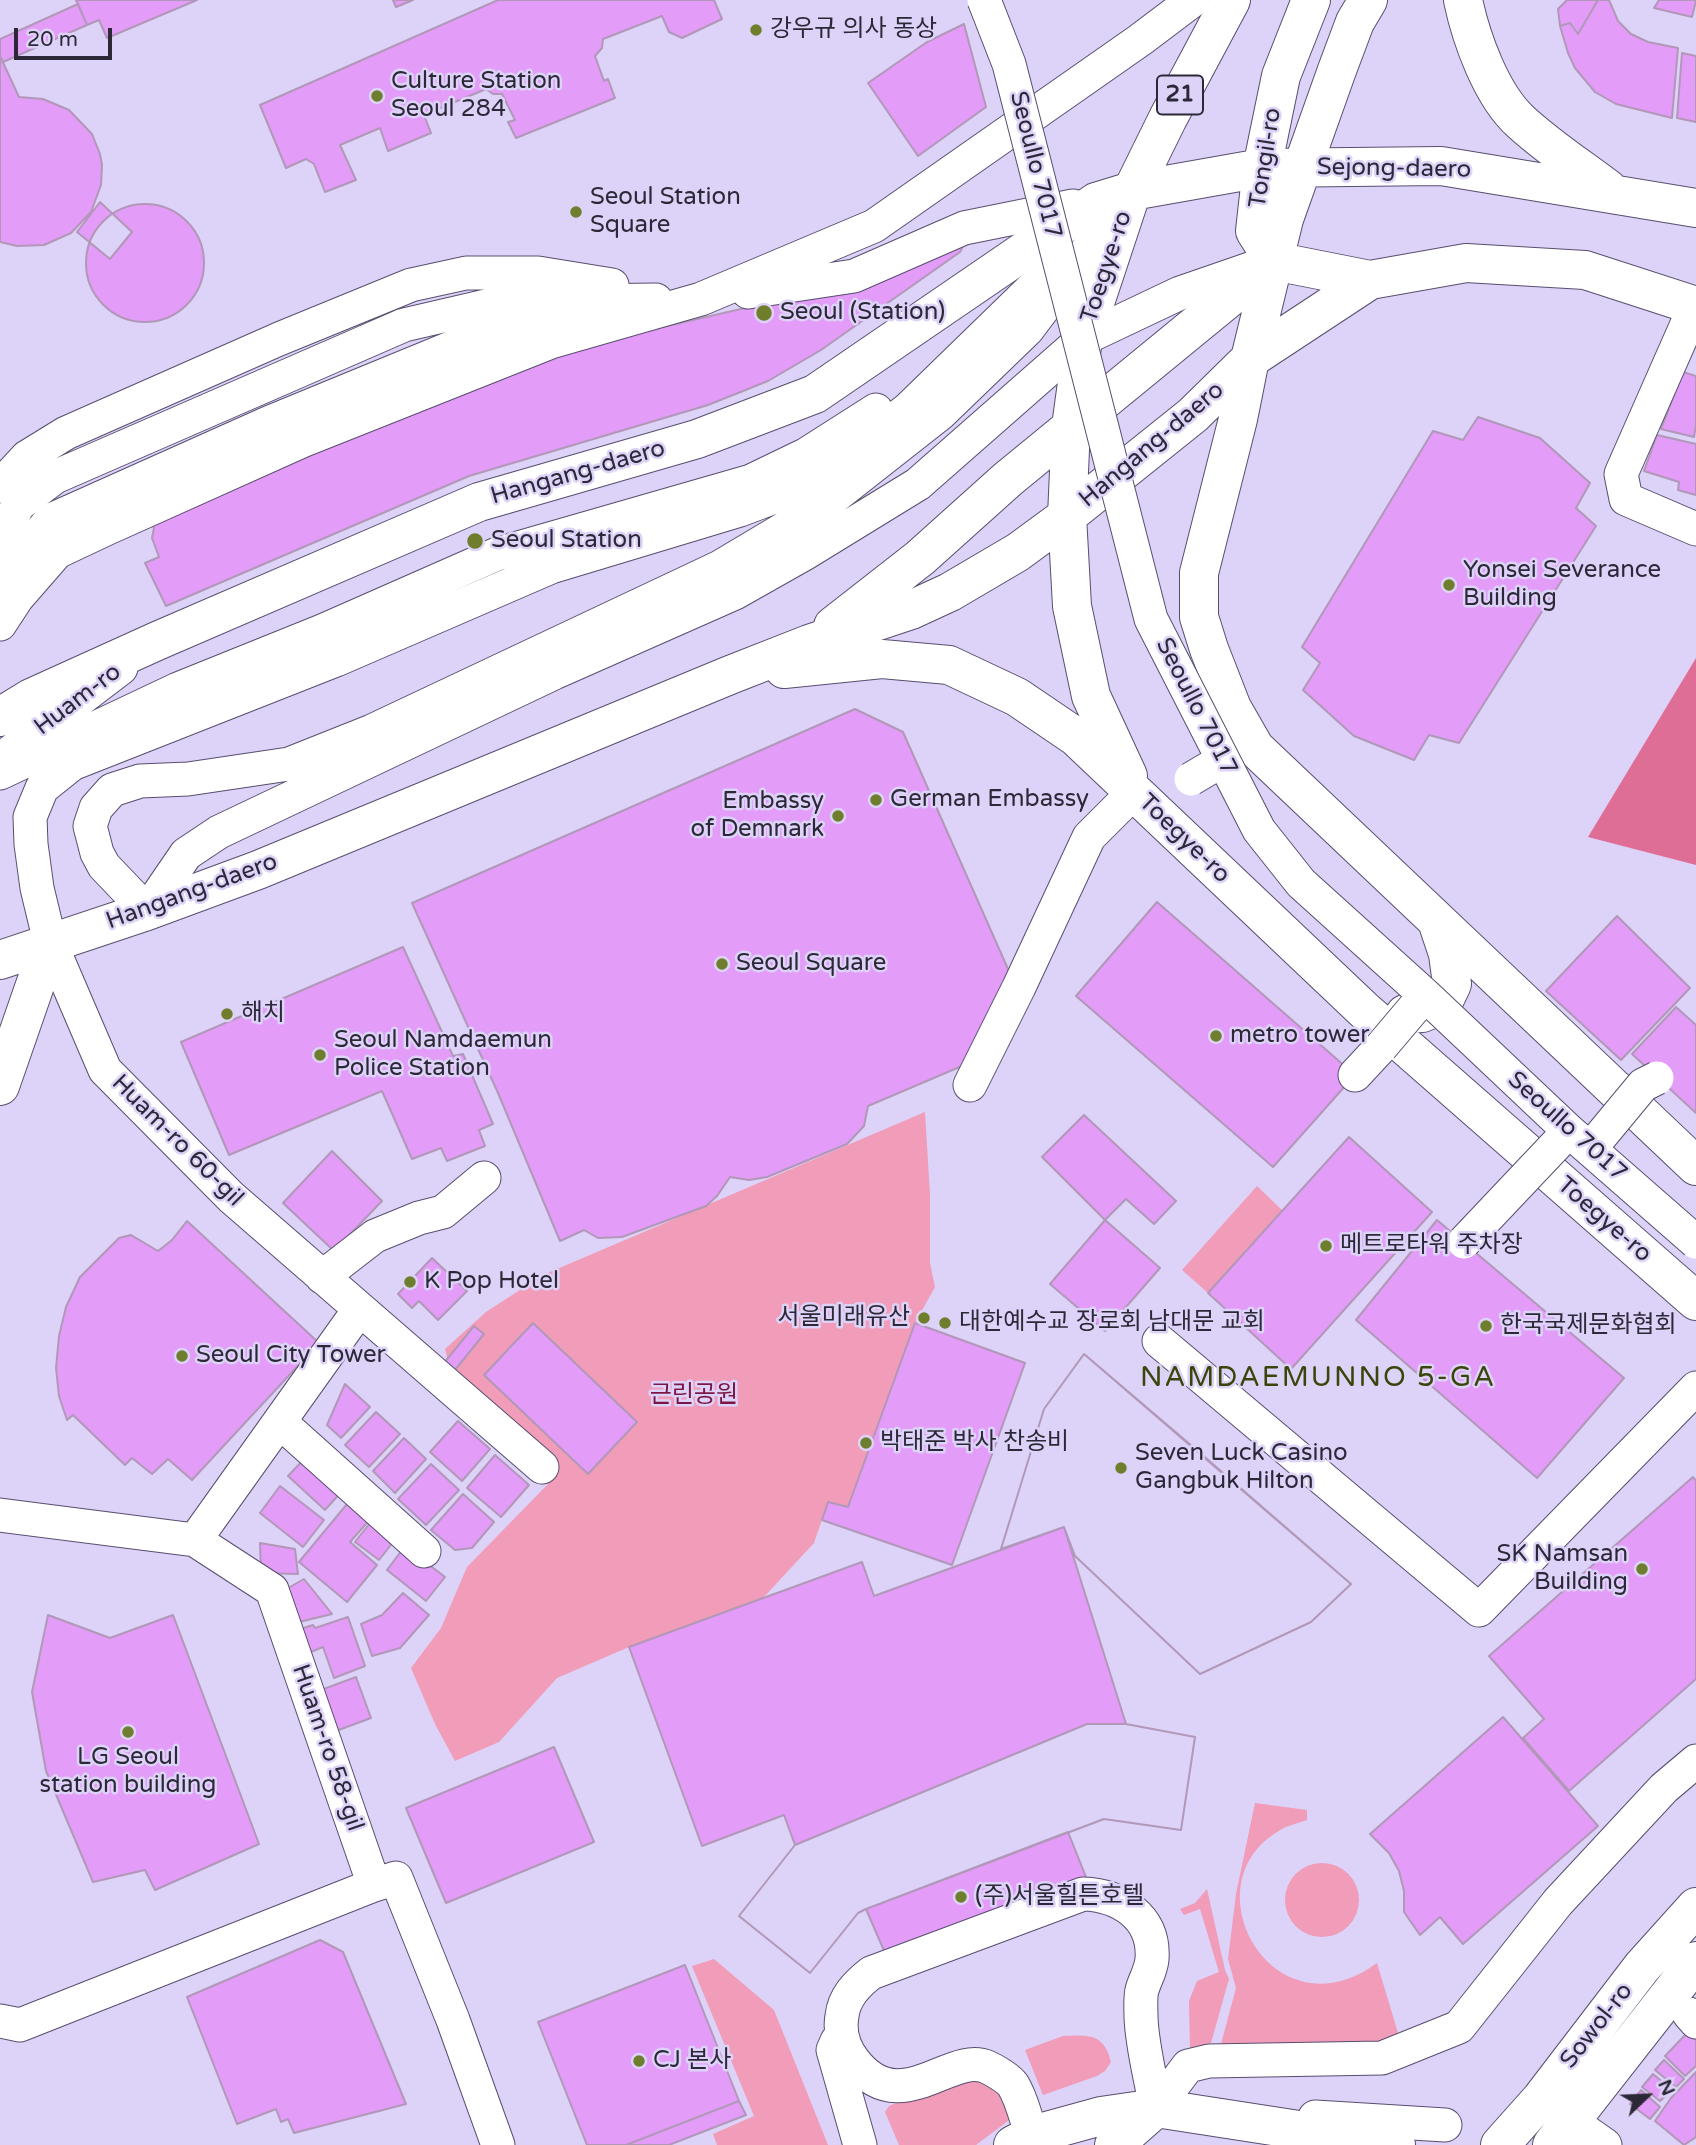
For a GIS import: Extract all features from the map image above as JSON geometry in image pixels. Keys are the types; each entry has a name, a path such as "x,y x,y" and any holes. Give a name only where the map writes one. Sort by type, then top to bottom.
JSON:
{"main road":[{"name":"21","path":"1132,191 1231,0"},
{"name":"Tongil-ro","path":"1274,261 1255,231 1262,168 1281,76 1311,0"},
{"name":"Tongil-ro","path":"1300,167 1355,22 1368,0"},
{"path":"1463,0 1490,80 1518,121 1612,192"},
{"name":"Sejong-daero","path":"1132,191 1262,168 1441,166 1612,192 1696,208"},
{"path":"1300,167 1284,219 1199,573 1199,617 1232,708 1255,748 1696,1166"},
{"name":"Hangang-daero","path":"0,717 31,698 157,640 479,502 697,439 814,394 1096,202 1132,191"},
{"name":"Toegye-ro","path":"1132,191 1083,339 1072,427 1068,516 1072,606 1091,696 1135,791 1364,1010 1696,1301"},
{"name":"Hangang-daero","path":"808,644 920,558 1008,479 1274,261"},
{"path":"1274,261 1370,280 1466,263 1585,270 1696,306"},
{"name":"Hangang-daero","path":"0,960 147,911 258,870 730,675 808,644 911,610 950,592 1018,552 1068,516 1193,415 1250,359 1370,280"},
{"path":"730,675 882,659 949,665 1017,697 1066,730 1135,791"},
{"path":"1364,1010 1398,1014 1422,1013 1443,1005 1452,984 1448,954 1437,921"},
{"path":"0,940 50,942 0,1086"},
{"name":"Sowol-ro","path":"1500,2145 1541,2099 1642,1967 1696,1907"},
{"name":"Sowol-ro","path":"1562,2134 1696,1961"},
{"path":"1114,2145 1156,2108"},
{"path":"1022,2140 1101,2116 1156,2108 1396,2145"}],"street":[{"name":"Seoullo 7017","path":"984,0 1009,64 1151,619 1259,830 1301,883 1580,1140 1696,1242"},
{"path":"0,624 17,598 57,552 97,533 302,441 551,342 701,299 874,226 1193,0"},
{"path":"0,774 178,689 322,631 497,554 751,481 817,447 902,393 990,331 1132,191"},
{"path":"1132,191 1027,330 942,413 824,505 720,567 372,731 289,764 188,779 140,781 112,790 96,808 90,826 97,853 104,866 147,911 187,854 219,832 554,673 734,593 804,554 918,484 1083,339 1180,293 1274,261"},
{"path":"1612,192 1696,221"},
{"path":"0,592 13,562 51,520 268,423 453,347 515,325 854,276 964,228 1096,202"},
{"path":"0,486 26,457 66,433 411,285 466,273 538,273 701,299"},
{"path":"0,541 18,505 55,477 404,325 502,302 701,299"},
{"path":"1696,306 1621,474 1626,499 1696,529"},
{"name":"Huam-ro 60-gil","path":"542,1467 231,1197 105,1070 50,942 37,888 30,817 42,788 72,764 336,660 551,567 740,510 814,482 908,409 990,331"},
{"path":"198,376 264,386"},
{"name":"Huam-ro","path":"0,760 157,640"},
{"path":"1191,779 1223,760"},
{"path":"970,1085 1019,988 1089,837 1135,791"},
{"path":"1355,1075 1424,995"},
{"path":"1464,1242 1643,1085 1657,1078"},
{"path":"322,1277 375,1236 419,1218 443,1212 484,1178"},
{"path":"195,1540 359,1310"},
{"path":"1159,1341 1479,1610 1696,1388"},
{"path":"279,1422 424,1551"},
{"name":"Huam-ro 58-gil","path":"0,1515 195,1540 272,1590 374,1885"},
{"path":"1156,2108 1188,2066 1209,2060 1382,2058 1459,2027 1558,1902 1664,1788 1696,1761"},
{"path":"0,2021 20,2025 396,1878 453,2020 498,2145"},
{"path":"1022,2140 1012,2084 986,2067 971,2064 918,2083 897,2085 878,2081 860,2069 848,2053 842,2033 842,2015 847,1998 857,1984 871,1973 1083,1894 1101,1895 1117,1900 1132,1909 1146,1931 1152,1956 1150,1974 1142,1990 1141,2020 1156,2108"},
{"path":"842,2033 833,2050 860,2145"},
{"path":"1541,2099 1562,2134 1605,2145"},
{"path":"1156,2108 1437,2135"}],"green space":[{"name":"근린공원","path":"925,1112 930,1195 930,1263 935,1287 915,1323 848,1507 828,1502 814,1543 763,1598 629,1647 557,1678 499,1742 455,1761 435,1724 411,1668 441,1628 467,1567 548,1484 459,1406 445,1349 486,1312 543,1275"},
{"path":"1257,1186 1283,1211 1208,1293 1182,1270"},
{"path":"1255,1803 1307,1810 1307,1820 1282,1829 1254,1853 1241,1883 1242,1915 1254,1944 1275,1968 1304,1982 1339,1981 1377,1963 1398,2033 1369,2047 1221,2044 1236,1988 1228,1959 1236,1894"},
{"path":"1322,1863 1336,1866 1348,1874 1356,1886 1359,1900 1356,1914 1348,1926 1336,1934 1322,1937 1308,1934 1296,1926 1288,1914 1285,1900 1288,1886 1296,1874 1308,1866"},
{"path":"1207,1889 1229,1979 1211,2043 1190,2050 1189,2001 1197,1981 1219,1972 1200,1909 1184,1915 1180,1909 1195,1903"},
{"path":"714,1959 774,2010 828,2145 717,2145 713,2134 754,2116 692,1966"},
{"path":"1063,2036 1094,2038 1104,2046 1111,2062 1105,2071 1097,2076 1043,2095 1025,2050"},
{"path":"965,2073 998,2087 1012,2118 976,2145 899,2145 885,2112 889,2106"}],"shaded area":[{"path":"1696,658 1696,865 1588,837"}],"building":[{"path":"76,0 197,0 107,38 99,20 87,25"},
{"path":"393,0 413,0 396,7"},
{"name":"Culture Station Seoul 284","path":"498,0 714,0 722,19 682,38 669,32 662,16 603,39 602,48 595,56 604,81 608,79 615,98 516,138 508,122 515,120 502,94 493,94 486,89 424,115 431,133 388,151 380,128 340,145 356,180 325,192 314,164 306,159 286,168 260,105"},
{"path":"1567,0 1598,0 1578,34 1570,23 1560,26 1558,9"},
{"path":"1598,0 1609,0 1618,21 1631,34 1648,42 1678,48 1672,118 1616,104 1595,92 1575,68 1560,26 1570,23 1578,34"},
{"path":"1659,0 1696,0 1692,17 1654,8"},
{"path":"78,4 87,25 3,62 0,56 0,39"},
{"path":"964,24 986,107 918,156 868,83 927,42"},
{"path":"1682,53 1696,56 1696,122 1677,118"},
{"path":"0,56 19,97 43,99 69,110 92,134 100,154 101,185 91,212 71,233 44,245 17,246 0,242"},
{"path":"100,202 132,232 110,259 77,232"},
{"path":"145,204 168,208 187,221 200,240 204,263 200,286 187,305 168,318 145,322 122,318 103,305 90,286 86,263 90,240 103,221 122,208"},
{"path":"964,244 960,252 821,350 768,381 708,405 469,476 166,606 145,563 159,557 152,538 154,528 149,517 552,357 628,335 806,294"},
{"path":"1683,372 1696,376 1694,437 1661,429"},
{"name":"Yonsei Severance Building","path":"1478,417 1540,438 1590,483 1576,508 1596,526 1459,743 1429,735 1414,760 1354,736 1303,690 1320,663 1302,647 1433,431 1463,440"},
{"path":"1657,435 1696,444 1696,495 1678,490 1679,482 1644,471"},
{"name":"Seoul Square","path":"855,709 903,732 1012,978 976,1060 868,1106 864,1126 847,1144 767,1177 749,1180 730,1177 706,1206 622,1237 598,1238 584,1230 560,1241 498,1093 412,903"},
{"name":"metro tower","path":"1157,902 1355,1075 1273,1167 1076,996"},
{"path":"1617,916 1690,988 1621,1060 1546,991"},
{"name":"Seoul Namdaemun Police Station","path":"403,947 453,1056 463,1054 493,1124 479,1130 485,1146 447,1161 441,1148 412,1159 382,1091 229,1155 181,1042"},
{"path":"1676,1007 1696,1025 1696,1113 1632,1054"},
{"path":"1084,1115 1176,1201 1154,1224 1126,1199 1105,1220 1042,1157"},
{"name":"메트로타워 주차장","path":"1349,1137 1432,1212 1291,1369 1208,1293"},
{"path":"332,1151 382,1201 334,1251 283,1203"},
{"path":"1105,1220 1160,1268 1105,1331 1050,1284"},
{"path":"1437,1220 1624,1378 1537,1478 1356,1320"},
{"name":"Seoul City Tower","path":"187,1221 319,1343 192,1480 168,1459 152,1474 132,1458 125,1465 73,1415 67,1420 59,1396 56,1368 59,1336 66,1307 80,1277 119,1238 131,1235 158,1251 172,1240"},
{"path":"432,1258 467,1291 438,1320 419,1301 412,1308 398,1294"},
{"path":"533,1323 637,1422 588,1474 484,1375"},
{"path":"915,1323 1025,1363 952,1565 822,1520 828,1502 848,1507"},
{"path":"474,1326 484,1334 455,1370 444,1363"},
{"name":"Seven Luck Casino Gangbuk Hilton","path":"1084,1354 1351,1584 1311,1622 1200,1674 1075,1556 1064,1527 1001,1549 1044,1409"},
{"name":"Seven Luck Casino Gangbuk Hilton","path":"1084,1354 1351,1584 1311,1622 1200,1674 1075,1556 1064,1527 1001,1549 1044,1409"},
{"path":"345,1384 370,1407 341,1438 327,1425"},
{"path":"376,1412 400,1434 369,1467 345,1445"},
{"path":"458,1421 490,1449 462,1481 430,1452"},
{"path":"404,1438 426,1459 395,1493 373,1471"},
{"path":"495,1455 529,1485 501,1517 467,1488"},
{"path":"305,1458 342,1491 325,1510 288,1476"},
{"path":"431,1464 459,1490 426,1525 398,1499"},
{"name":"SK Namsan Building","path":"1693,1477 1696,1481 1696,1679 1569,1791 1523,1738 1544,1719 1489,1656"},
{"path":"280,1486 324,1520 303,1547 260,1513"},
{"path":"463,1494 494,1522 472,1548 455,1550 431,1530"},
{"path":"352,1498 373,1516 350,1542 377,1565 347,1602 299,1562"},
{"path":"374,1518 398,1536 379,1560 355,1542"},
{"path":"1064,1527 1126,1724 1195,1737 1181,1830 1104,1819 866,1909 858,1913 810,1973 739,1916 795,1845 784,1815 702,1846 629,1647 862,1562 874,1596"},
{"path":"260,1543 295,1549 298,1574 261,1573"},
{"path":"405,1546 445,1577 426,1601 387,1570"},
{"path":"304,1579 332,1614 295,1623 283,1591"},
{"path":"403,1593 429,1615 400,1648 372,1656 361,1624 382,1615"},
{"name":"LG Seoul station building","path":"48,1615 110,1638 173,1615 259,1844 155,1890 145,1870 93,1882 46,1771 32,1692"},
{"path":"348,1617 365,1666 334,1678 323,1647 306,1654 297,1630 313,1625 315,1628"},
{"path":"356,1677 371,1718 336,1731 321,1690"},
{"path":"1503,1717 1598,1826 1463,1944 1440,1917 1420,1935 1404,1912 1404,1891 1399,1871 1389,1853 1370,1834"},
{"path":"1087,1724 1126,1724 1195,1737 1181,1830 1104,1819 866,1909 858,1913 810,1973 739,1916 795,1845"},
{"path":"554,1747 594,1842 446,1903 406,1808"},
{"path":"1068,1832 1086,1877 885,1953 866,1909"},
{"path":"320,1940 343,1952 406,2104 294,2133 288,2119 281,2122 276,2109 237,2124 187,1997"},
{"name":"CJ 본사","path":"685,1965 739,2101 626,2145 587,2145 538,2022"},
{"path":"1689,2031 1696,2041 1696,2066 1685,2076 1665,2056"},
{"path":"1664,2060 1684,2079 1676,2087 1655,2070"},
{"path":"1696,2072 1696,2137 1684,2145 1655,2121 1671,2098"},
{"path":"1653,2074 1672,2090 1660,2101 1642,2087"},
{"path":"1641,2090 1660,2107 1650,2119 1630,2104"},
{"path":"739,2101 746,2115 669,2145 626,2145"}],"place":[{"name":"강우규 의사 동상","path":"756,30"},
{"name":"Culture Station Seoul 284","path":"377,96"},
{"name":"Seoul Station Square","path":"576,212"},
{"name":"Seoul (Station)","path":"764,313"},
{"name":"Seoul Station","path":"475,541"},
{"name":"Yonsei Severance Building","path":"1449,585"},
{"name":"German Embassy","path":"876,800"},
{"name":"Embassy of Demnark","path":"838,816"},
{"name":"Seoul Square","path":"722,964"},
{"name":"해치","path":"227,1014"},
{"name":"metro tower","path":"1216,1036"},
{"name":"Seoul Namdaemun Police Station","path":"320,1055"},
{"name":"메트로타워 주차장","path":"1326,1246"},
{"name":"K Pop Hotel","path":"410,1282"},
{"name":"서울미래유산","path":"924,1318"},
{"name":"대한예수교 장로회 남대문 교회","path":"945,1323"},
{"name":"한국국제문화협회","path":"1486,1326"},
{"name":"Seoul City Tower","path":"182,1356"},
{"name":"박태준 박사 찬송비","path":"866,1443"},
{"name":"Seven Luck Casino Gangbuk Hilton","path":"1121,1468"},
{"name":"SK Namsan Building","path":"1642,1569"},
{"name":"LG Seoul station building","path":"128,1732"},
{"name":"(주)서울힐튼호텔","path":"961,1897"},
{"name":"CJ 본사","path":"639,2061"}],"district":[{"name":"NAMDAEMUNNO 5-GA","path":"1318,1379"}]}
